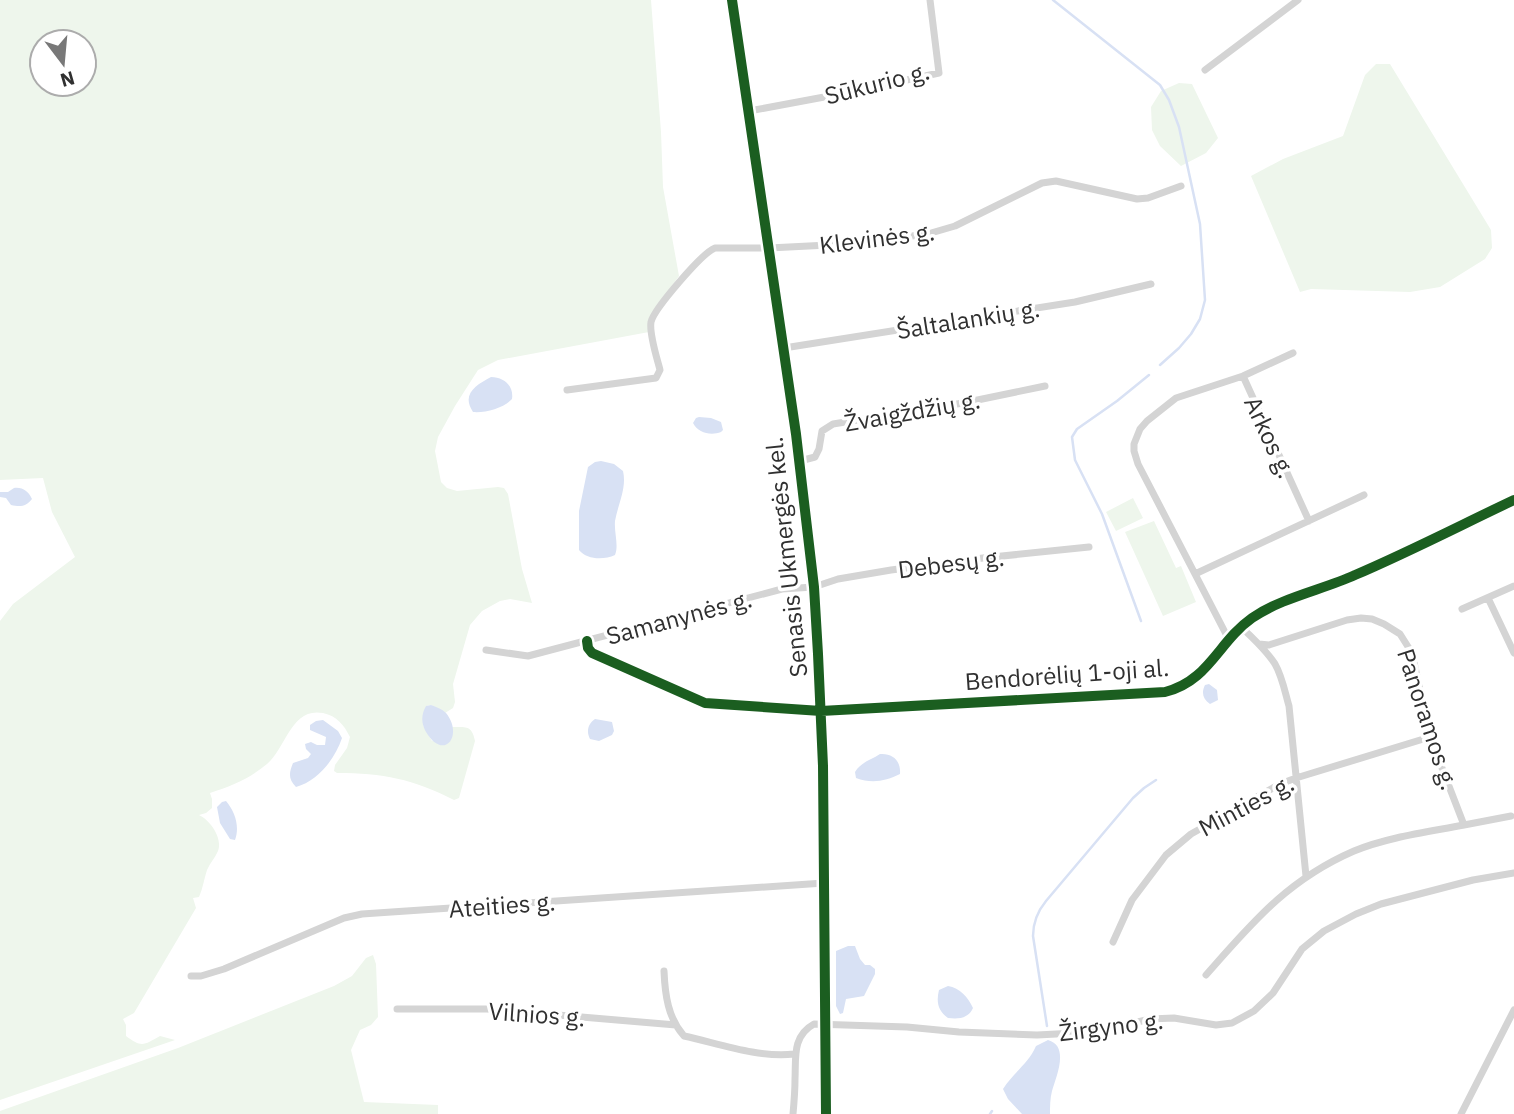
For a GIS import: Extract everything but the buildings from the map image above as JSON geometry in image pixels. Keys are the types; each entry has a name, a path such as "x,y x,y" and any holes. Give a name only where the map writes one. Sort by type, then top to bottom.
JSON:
{"main road":[{"name":"Senasis Ukmergės kel.","path":"732,0 800,461 814,587 821,711 826,1114"}],"street":[{"name":"Sūkurio g.","path":"749,111 939,72 930,0"},
{"path":"1205,70 1298,0"},
{"name":"Klevinės g.","path":"567,390 656,378 660,370 651,322 689,271 707,252 715,248 868,243 931,233 955,226 1049,181 1137,199 1148,198 1181,186"},
{"name":"Šaltalankių g.","path":"784,348 1074,302 1151,284"},
{"path":"1242,376 1293,353"},
{"name":"Arkos g.","path":"1228,638 1138,464 1134,451 1136,436 1147,421 1177,398 1242,376 1309,521"},
{"name":"Žvaigždžių g.","path":"800,461 815,457 822,431 833,424 963,403 1045,386"},
{"path":"1195,574 1364,495"},
{"name":"Bendorėlių 1-oji al.","path":"821,711 1165,692 1176,689 1195,678 1241,626 1267,609 1355,575 1514,500"},
{"name":"Debesų g.","path":"814,587 838,579 891,570 1089,547"},
{"path":"1462,609 1514,586"},
{"name":"Samanynės g.","path":"486,650 528,656 782,589 814,587"},
{"path":"1488,598 1514,653"},
{"name":"Panoramos g.","path":"1259,644 1269,645 1361,618 1372,619 1400,634 1412,653 1430,737 1464,825"},
{"path":"1241,626 1275,665 1289,706 1306,876"},
{"name":"Samanynės g.","path":"587,641 592,653 705,703 821,711"},
{"name":"Minties g.","path":"1114,942 1132,900 1166,855 1191,834 1280,784 1430,737"},
{"name":"Panoramos g.","path":"1206,975 1261,913 1306,876 1354,851 1377,843 1511,816"},
{"name":"Žirgyno g.","path":"825,1024 1037,1035 1095,1032 1150,1019 1174,1018 1216,1025 1232,1023 1254,1010 1273,993 1302,949 1324,931 1381,904 1473,880 1514,873"},
{"name":"Ateities g.","path":"191,976 224,969 344,918 362,914 824,883"},
{"path":"664,971 670,1016 676,1025"},
{"name":"Vilnios g.","path":"397,1009 487,1009 676,1025 684,1036 764,1054 794,1054"},
{"path":"1461,1114 1514,1010"},
{"path":"793,1114 794,1054 800,1036 807,1027 825,1024"}],"shaded area":[{"path":"0,0 651,0 663,187 679,276 657,306 649,332 498,360 478,370 438,437 435,451 441,482 447,488 457,491 498,487 504,488 508,494 522,569 532,603 510,599 500,601 482,611 470,625 453,684 453,708 445,713 431,705 426,706 423,725 432,741 453,732 452,727 468,728 474,736 475,741 459,798 454,800 425,787 397,779 369,774 337,773 334,771 335,765 347,748 350,737 348,733 340,722 328,714 312,713 303,716 267,764 240,782 210,793 212,808 199,815 214,830 219,841 218,851 207,870 199,897 193,898 196,908 134,1013 123,1019 126,1036 140,1044 160,1036 175,1040 0,1100 0,621 13,604 75,557 52,512 43,478 0,480"},
{"path":"1376,64 1390,64 1491,230 1492,248 1485,259 1440,287 1410,292 1311,289 1300,292 1251,176 1283,159 1343,136 1365,75"},
{"path":"1179,83 1192,84 1218,138 1206,153 1181,166 1160,146 1152,130 1151,107 1161,91"},
{"path":"1133,498 1143,518 1116,531 1106,512"},
{"path":"1154,521 1176,568 1181,566 1196,602 1163,616 1125,532"},
{"path":"373,955 376,964 378,1017 371,1025 360,1030 351,1050 364,1102 438,1105 438,1114 0,1114 0,1111 178,1048 334,986 352,976 366,958"}],"water":[{"path":"491,377 507,383 512,399 494,409 473,412 469,395"},
{"path":"699,417 721,422 723,430 713,434 701,431 693,423"},
{"path":"601,461 614,464 623,471 624,484 615,521 615,555 596,558 586,556 579,550 579,511 588,467"},
{"path":"14,488 25,490 32,499 30,502 25,505 11,505 6,498 0,497 0,492 8,492"},
{"path":"1209,684 1217,690 1218,700 1210,704 1203,693 1205,685"},
{"path":"431,705 444,712 451,721 452,737 445,745 433,741 423,725 424,709"},
{"path":"595,719 612,722 612,735 599,741 590,739 588,728"},
{"path":"323,720 338,731 342,738 339,746 318,774 296,787 290,776 293,763 308,758 311,754 305,744 311,742 325,745 326,737 310,730 310,725"},
{"path":"880,754 895,759 900,774 879,781 856,778 855,772 860,766"},
{"path":"226,801 236,819 235,840 230,839 220,823 217,807"},
{"path":"855,946 860,959 865,965 875,969 875,974 864,996 846,999 843,1013 840,1014 836,1006 836,951"},
{"path":"948,986 960,991 971,1004 973,1008 966,1016 948,1018 940,1009 939,990"},
{"path":"1048,1040 1055,1043 1060,1055 1050,1114 1022,1114 1003,1089 1036,1046"}],"waterway":[{"path":"1053,0 1160,85 1179,127 1200,224 1205,300 1200,319 1191,334 1160,365"},
{"path":"1141,621 1102,514 1075,460 1072,437 1077,429 1149,375"},
{"path":"1047,1026 1033,936 1038,913 1133,798 1156,780"}],"cycle path":[{"path":"732,0 796,434 814,587 823,766 826,1114"},
{"path":"587,641 592,653 705,703 821,711 1165,692 1192,679 1240,628 1264,611 1375,566 1514,500"}]}
